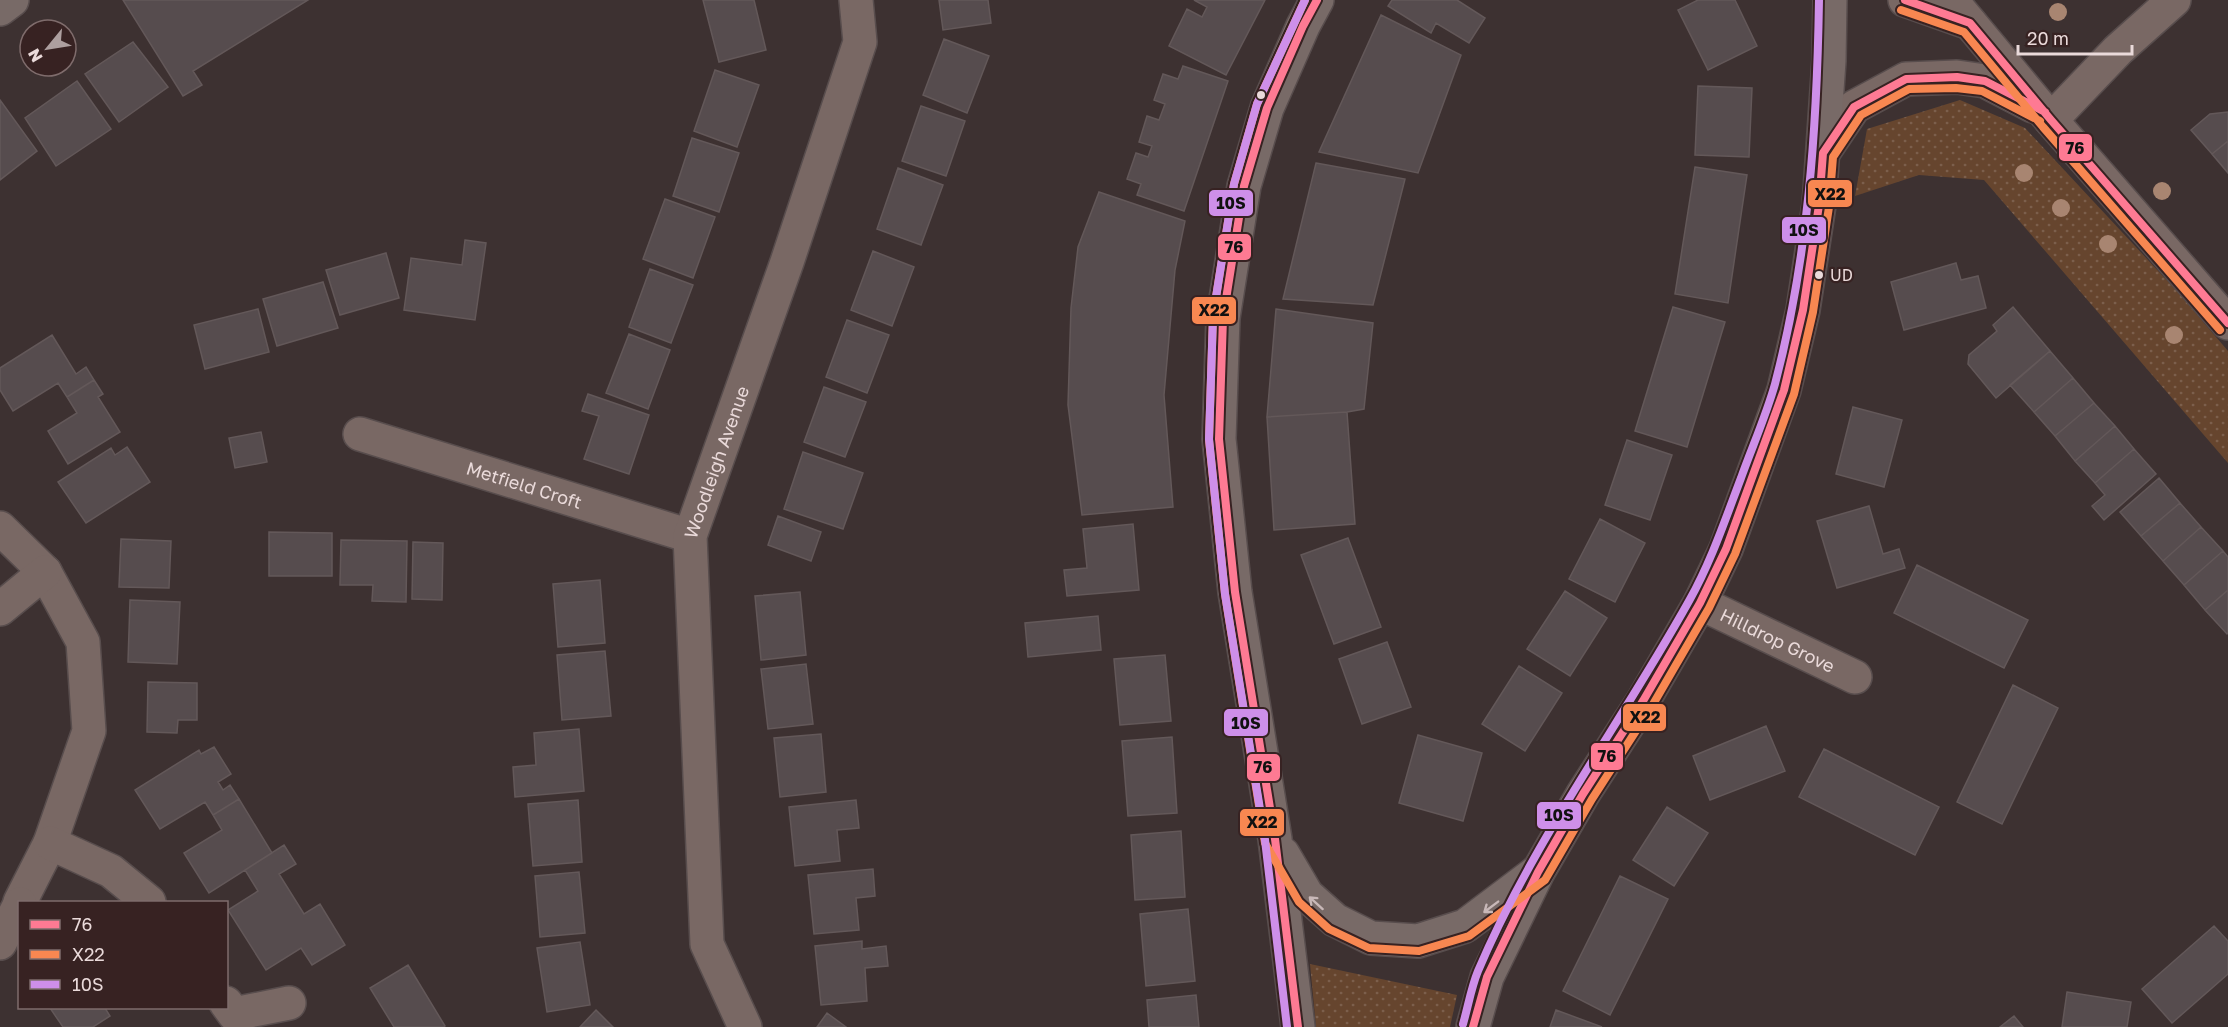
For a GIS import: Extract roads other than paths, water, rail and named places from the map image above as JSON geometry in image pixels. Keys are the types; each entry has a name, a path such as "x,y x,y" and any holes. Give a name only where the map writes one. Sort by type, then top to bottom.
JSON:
{"main road":[{"path":"0,9 12,0"},
{"path":"1298,1027 1275,839 1235,592 1219,439 1223,318 1244,186 1263,119 1303,26 1317,0"},
{"path":"1473,1027 1487,977 1538,872 1700,603 1726,549 1784,390 1803,310 1819,205 1830,0"},
{"path":"1275,839 1307,895 1335,920 1371,938 1418,941 1465,926 1538,872"}],"street":[{"name":"Woodleigh Avenue","path":"745,1027 707,944 690,536 788,262 860,42 856,0"},
{"path":"1905,0 1961,11 2048,116 2228,323"},
{"path":"2048,116 2174,0"},
{"path":"1823,153 1854,107 1906,80 1957,77 1985,81 2048,116"},
{"name":"Metfield Croft","path":"360,434 690,536"},
{"path":"0,528 45,572 83,642 89,731 50,843 21,901"},
{"path":"0,609 45,572"},
{"name":"Hilldrop Grove","path":"1700,603 1855,677"},
{"path":"50,843 111,871 147,901"},
{"path":"0,943 18,907"},
{"path":"230,1015 289,1004"}],"place":[{"name":"UD","path":"1819,275"}]}
